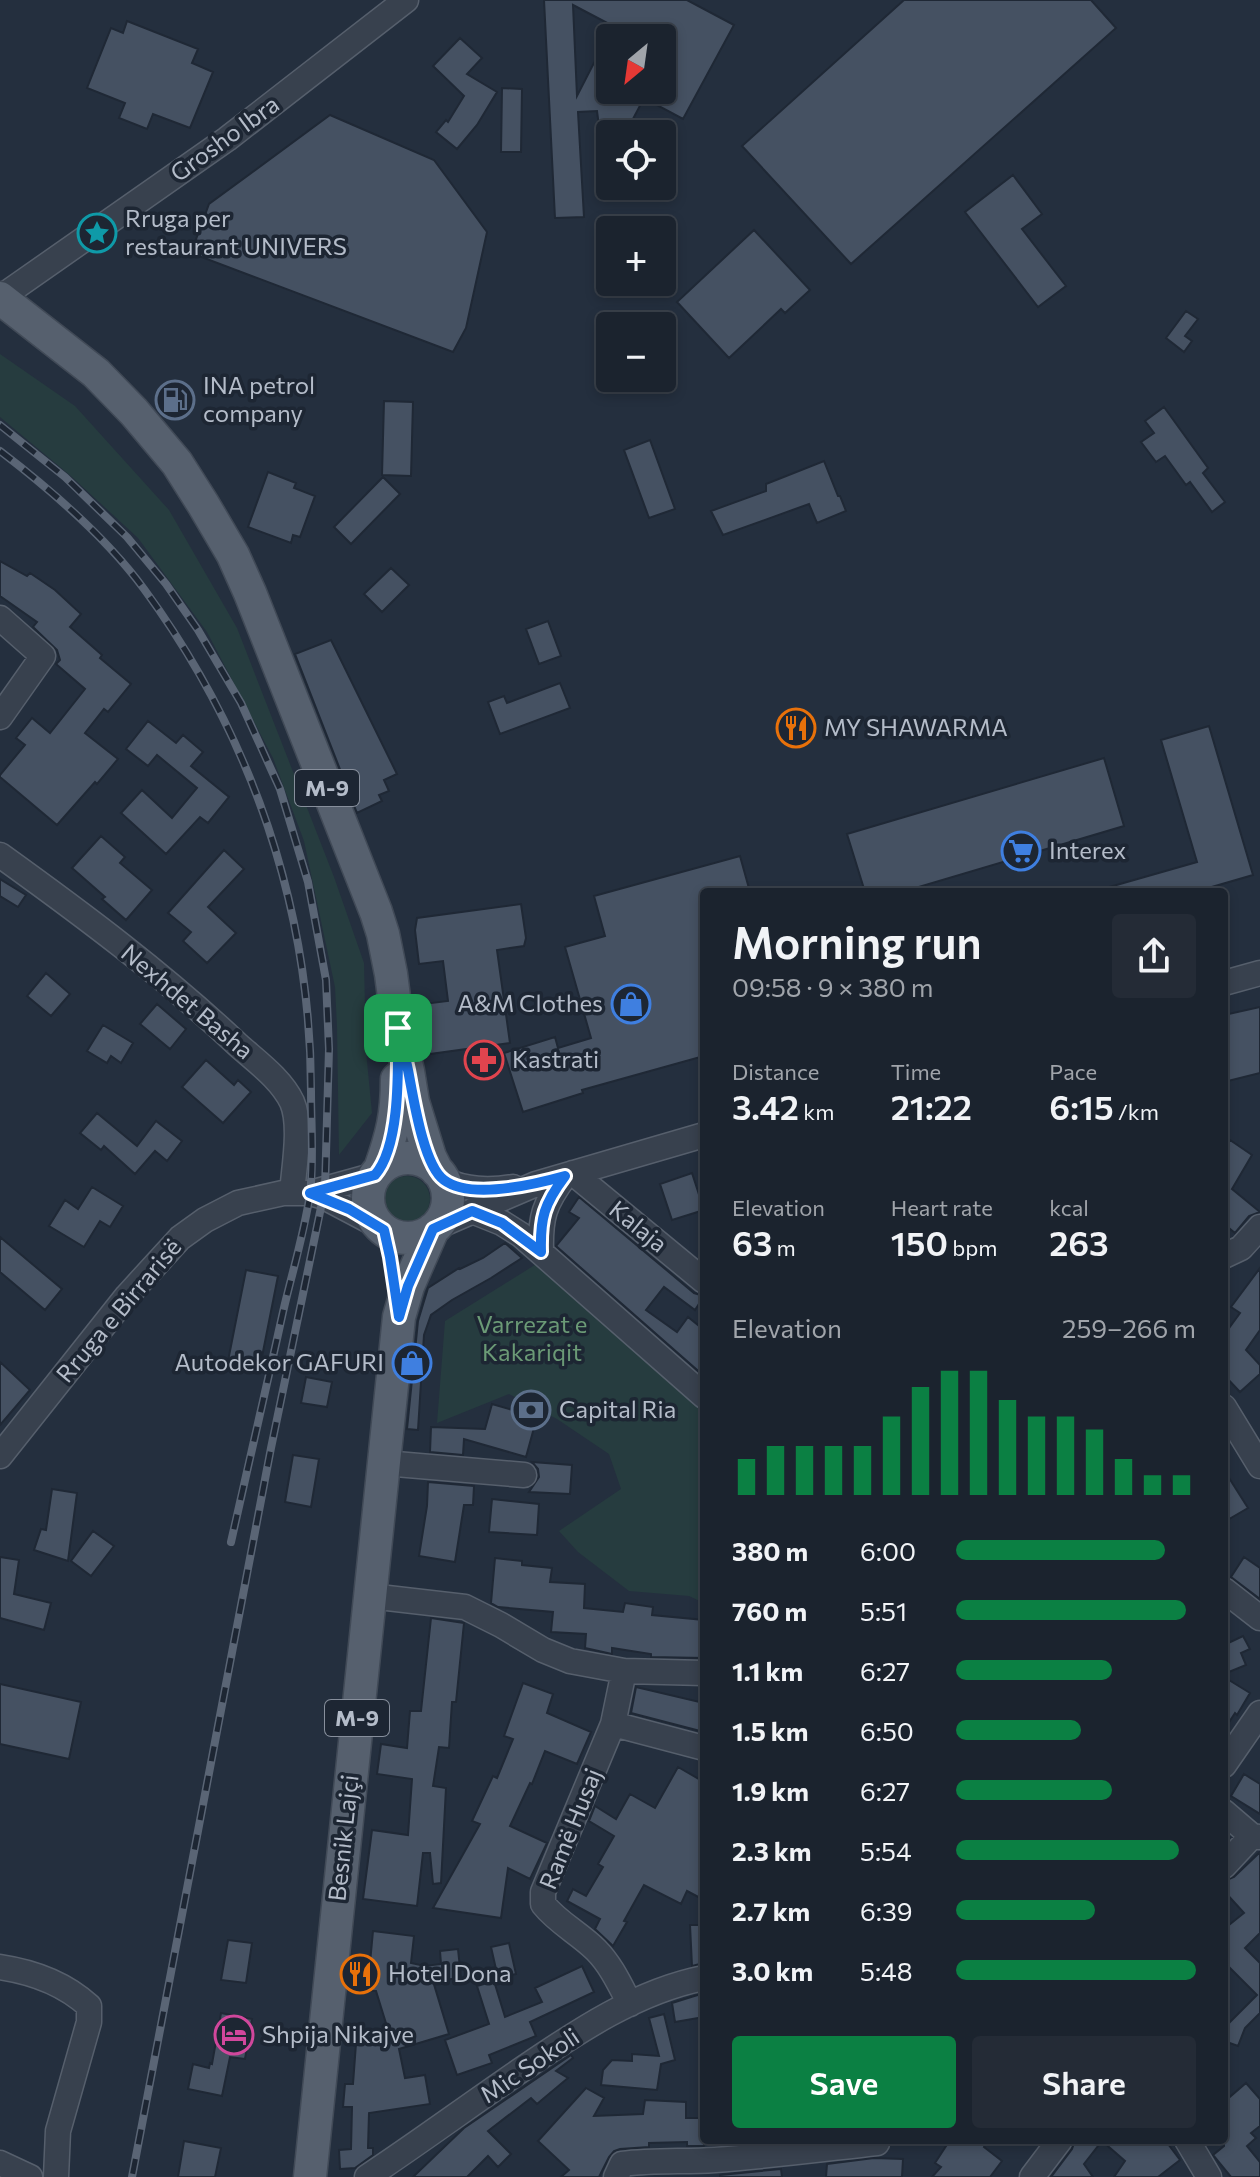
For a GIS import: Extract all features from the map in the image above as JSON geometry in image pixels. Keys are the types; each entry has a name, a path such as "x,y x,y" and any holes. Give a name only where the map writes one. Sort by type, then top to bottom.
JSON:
{"main road":[{"name":"M-9","path":"0,298 96,373 134,412 177,463 233,555 383,934 413,1102 426,1148 448,1200 446,1210 434,1228"},
{"name":"M-9","path":"382,1228 369,1208 367,1197 391,1139 397,1106 398,1028"},
{"path":"378,1172 389,1163 409,1158 420,1160 440,1176"},
{"path":"382,1228 398,1237 408,1238 418,1237 434,1228"},
{"name":"Besnik Lajçi","path":"382,1228 390,1257 399,1317"},
{"name":"Besnik Lajçi","path":"310,2177 399,1317 408,1286 434,1228"},
{"name":"Besnik Lajçi","path":"285,2177 315,2119"}],"street":[{"name":"Grosho Ibra","path":"0,298 227,139 406,0"},
{"path":"0,618 43,656 0,717"},
{"name":"Nexhdet Basha","path":"0,855 145,964 283,1086 293,1105 301,1193"},
{"path":"1228,982 1260,973"},
{"path":"434,1228 536,1184 700,1136"},
{"name":"Rruga e Birrarisë","path":"0,1456 127,1296 180,1238 205,1220 238,1203 301,1193 378,1172"},
{"path":"541,1252 544,1210 569,1174"},
{"name":"Kalaja","path":"569,1174 700,1278"},
{"path":"440,1176 463,1188 536,1184"},
{"path":"301,1193 336,1203 382,1228"},
{"path":"472,1211 502,1223 541,1252 700,1392"},
{"path":"1235,1255 1260,1227"},
{"path":"1228,1414 1260,1466"},
{"path":"384,1463 524,1475"},
{"path":"1228,1593 1260,1618"},
{"path":"370,1596 465,1607 543,1650 570,1661 624,1671 700,1673"},
{"name":"Ramë Husaj","path":"624,1671 613,1724 543,1892 543,1904 596,1950 613,1970 630,2004"},
{"path":"1228,1759 1260,1713"},
{"path":"613,1724 700,1747"},
{"path":"1228,1815 1256,1836 1228,1862"},
{"path":"0,1967 25,1971 53,1981 78,1995 89,2006 89,2022 58,2131 56,2177"},
{"name":"Mic Sokoli","path":"367,2177 551,2050 630,2004 700,1979"},
{"path":"616,2177 622,2164 708,2160 756,2149 857,2144"},
{"path":"1032,2177 1057,2144"},
{"path":"1189,2144 1209,2177"},
{"path":"0,2163 30,2177"}],"green space":[{"path":"0,354 75,406 169,510 237,628 334,877 364,963 366,1051 372,1113 339,1155 335,987 304,841 273,758 207,632 138,538 0,417"},
{"path":"407,1176 416,1177 423,1183 429,1190 429,1208 423,1215 416,1221 407,1222 398,1221 391,1215 385,1208 384,1199 385,1190 391,1183 398,1177"},
{"name":"Varrezat e Kakariqit","path":"538,1263 700,1405 700,1601 689,1596 629,1591 578,1552 559,1531 621,1489 609,1454 557,1419 509,1394 437,1423 445,1321"}],"building":[{"path":"544,0 687,0 734,25 683,119 655,104 676,104 676,24 609,24 573,5 577,96 596,59 596,104 641,104 633,120 598,120 597,111 578,112 584,217 555,218"},
{"path":"904,0 1091,0 1116,28 851,264 742,146"},
{"path":"127,21 198,49 192,63 213,72 190,128 153,114 147,129 119,118 125,103 87,88 111,28 123,33"},
{"path":"460,38 482,58 467,74 497,92 477,125 457,149 436,132 446,120 448,122 464,96 433,66"},
{"path":"502,88 522,89 521,152 501,152"},
{"path":"330,115 434,160 487,232 466,328 453,352 191,253 209,204"},
{"path":"1013,175 1042,214 1022,229 1066,286 1038,307 965,212"},
{"path":"754,230 810,290 785,313 781,309 729,358 677,302"},
{"path":"1186,311 1198,319 1185,336 1192,341 1184,352 1166,338"},
{"path":"384,401 413,402 411,476 382,475"},
{"path":"1164,407 1208,468 1203,473 1225,502 1212,512 1190,482 1186,485 1165,456 1156,462 1141,442 1154,433 1145,421"},
{"path":"650,440 675,509 649,518 624,450"},
{"path":"824,461 846,511 817,523 809,504 723,535 711,511 766,491 766,484"},
{"path":"268,472 296,483 294,488 315,496 300,537 293,535 291,543 248,527"},
{"path":"383,477 400,494 351,544 334,527"},
{"path":"0,561 27,576 30,573 55,590 81,614 70,627 131,684 108,712 104,709 85,733 118,759 57,825 0,775 25,745 16,738 32,718 50,733 85,689 56,664 60,660 57,650 33,627 37,622 0,596"},
{"path":"391,568 409,585 382,612 364,594"},
{"path":"548,621 561,656 539,664 526,629"},
{"path":"331,640 397,774 384,780 389,791 379,795 382,801 357,813 295,654"},
{"path":"560,683 570,708 500,734 488,702 504,696 507,703"},
{"path":"148,721 176,743 183,735 203,752 191,766 229,797 208,823 200,817 166,854 121,813 142,790 172,818 197,788 157,755 148,766 126,749"},
{"path":"1209,726 1253,875 1208,888 1106,888 1197,862 1161,740"},
{"path":"1104,758 1124,826 915,888 864,888 847,834"},
{"path":"101,836 125,857 120,863 152,890 126,920 72,868"},
{"path":"224,850 244,869 208,907 236,933 207,963 183,941 191,932 168,913"},
{"path":"740,856 749,888 700,888 700,1057 582,1090 583,1093 523,1112 504,1053 555,1037 558,1048 591,1038 565,947 605,936 594,896"},
{"path":"0,879 26,895 18,907 0,896"},
{"path":"521,904 526,938 524,946 497,950 510,1043 430,1054 423,1004 448,1001 443,961 419,964 415,930 417,918"},
{"path":"46,973 70,994 51,1016 27,996"},
{"path":"157,1004 186,1029 170,1049 140,1024"},
{"path":"1260,1007 1260,1073 1228,1081 1228,1014"},
{"path":"103,1025 133,1043 121,1063 111,1056 107,1063 87,1051"},
{"path":"206,1060 234,1085 238,1080 251,1092 223,1123 182,1087"},
{"path":"97,1113 137,1146 156,1121 182,1141 167,1161 155,1151 135,1174 104,1146 101,1150 80,1133"},
{"path":"1230,1140 1252,1155 1232,1189 1260,1212 1249,1216 1235,1233 1228,1227"},
{"path":"692,1173 700,1198 700,1211 672,1220 660,1184"},
{"path":"92,1187 123,1206 110,1227 100,1221 84,1247 49,1226 65,1200 78,1209"},
{"path":"579,1197 700,1295 695,1310 664,1287 646,1310 677,1332 688,1317 700,1327 700,1372 556,1246 579,1218 569,1212"},
{"path":"0,1237 62,1289 45,1310 0,1272"},
{"path":"505,1243 522,1258 431,1315 424,1335 418,1430 407,1429 418,1321 428,1288"},
{"path":"1260,1268 1260,1330 1246,1350 1260,1365 1260,1374 1240,1392 1228,1379 1228,1330 1240,1313 1231,1307"},
{"path":"246,1270 278,1276 259,1372 227,1366"},
{"path":"0,1362 30,1390 0,1425"},
{"path":"306,1377 332,1382 327,1407 301,1403"},
{"path":"492,1404 537,1417 526,1457 464,1439 463,1455 430,1452 431,1427 485,1429"},
{"path":"293,1455 319,1459 311,1507 285,1502"},
{"path":"532,1462 572,1465 570,1494 529,1492 539,1477 538,1469"},
{"path":"1228,1476 1248,1508 1228,1520"},
{"path":"428,1482 474,1486 473,1505 464,1505 455,1562 419,1556"},
{"path":"52,1489 77,1493 68,1561 34,1550 41,1529 46,1530"},
{"path":"492,1499 539,1504 537,1535 489,1532"},
{"path":"93,1531 114,1546 91,1576 71,1561"},
{"path":"0,1557 19,1560 14,1594 51,1603 44,1630 0,1618"},
{"path":"1244,1557 1260,1568 1260,1599 1231,1577"},
{"path":"495,1558 552,1568 550,1582 585,1584 584,1608 623,1612 625,1603 653,1607 652,1615 700,1620 700,1658 651,1657 651,1654 612,1648 612,1654 585,1648 586,1634 551,1632 553,1612 498,1607 491,1603"},
{"path":"431,1618 464,1623 456,1702 452,1702 449,1748 439,1747 433,1786 446,1788 441,1883 433,1884 430,1853 423,1853 417,1906 363,1899 372,1830 408,1835 412,1779 377,1774 381,1744 407,1748 410,1711 421,1711"},
{"path":"1243,1636 1250,1649 1241,1653 1246,1665 1228,1672 1228,1643"},
{"path":"1228,1679 1250,1693 1237,1715 1235,1713 1228,1724"},
{"path":"523,1683 553,1694 547,1713 591,1732 577,1764 545,1751 510,1826 547,1843 530,1879 508,1868 501,1918 433,1908 480,1824 472,1821 493,1776 497,1778 513,1739 504,1736"},
{"path":"0,1684 81,1702 69,1759 0,1744"},
{"path":"636,1687 700,1702 700,1731 631,1713"},
{"path":"678,1767 700,1780 700,1898 687,1891 681,1904 644,1885 613,1946 595,1929 600,1919 567,1901 573,1889 586,1896 603,1867 598,1864 614,1836 589,1821 595,1806 616,1819 630,1794 655,1808"},
{"path":"1244,1774 1260,1784 1260,1814 1231,1796"},
{"path":"1260,1852 1260,1933 1245,1948 1260,1963 1260,2013 1245,2028 1238,2046 1228,2042 1228,2024 1257,1995 1228,1966 1228,1926 1244,1913 1228,1895 1228,1879"},
{"path":"690,1925 700,1925 700,1964 692,1966"},
{"path":"373,1931 414,1936 411,1963 425,1966 441,1964 440,1951 458,1949 461,1978 433,1981 449,2034 399,2049 405,2078 425,2075 430,2104 369,2113 368,2148 373,2148 373,2155 355,2168 340,2169 339,2150 351,2149 352,2107 343,2107 345,2084 353,2084 357,2030 389,2033 376,1991 366,1991"},
{"path":"228,1940 252,1943 246,1983 221,1980"},
{"path":"509,1943 516,1974 498,1978 491,1947"},
{"path":"582,1966 594,1992 530,2022 536,2036 489,2055 492,2063 457,2075 445,2040 489,2024 477,1986 494,1981 505,2017 542,2002 535,1988"},
{"path":"700,1994 700,2018 675,2022 672,2003"},
{"path":"221,2013 252,2019 245,2059 230,2057 222,2096 188,2089 193,2064 209,2068 212,2064"},
{"path":"664,2014 675,2060 661,2064 657,2090 601,2085 603,2070 612,2060 632,2061 632,2054 659,2056 649,2018"},
{"path":"571,2055 573,2058 556,2071 568,2078 537,2104 531,2098 488,2131 511,2154 498,2167 488,2156 467,2177 413,2177 464,2128"},
{"path":"1246,2083 1260,2099 1260,2126 1251,2133 1256,2138 1247,2146 1260,2162 1260,2177 1231,2177 1213,2155 1228,2144 1228,2099"},
{"path":"586,2088 604,2098 594,2116 643,2114 645,2100 686,2102 686,2118 700,2118 700,2144 704,2146 687,2146 687,2142 649,2143 649,2147 620,2149 609,2157 599,2177 561,2177 569,2170 538,2141"},
{"path":"184,2141 221,2148 215,2177 178,2177"},
{"path":"947,2144 986,2144 984,2147 1002,2161 990,2177 932,2177 941,2167 935,2163"},
{"path":"1074,2144 1100,2144 1084,2164 1093,2177 1051,2177"},
{"path":"1105,2144 1168,2144 1180,2160 1158,2177 1114,2177 1125,2161"},
{"path":"874,2158 903,2159 902,2177 826,2177 827,2164"},
{"path":"781,2169 782,2177 720,2177 720,2175"}],"railway":[{"path":"0,425 65,477 127,537 166,584 198,630 241,703 280,789 308,882 326,980 329,1049 325,1188 271,1448 132,2177"},
{"path":"0,451 58,498 113,551 144,589 182,645 216,704 244,764 268,827 287,891 300,956 308,1023 312,1143 310,1194 231,1542"}],"place":[{"name":"Rruga per restaurant UNIVERS","path":"97,233"},
{"name":"INA petrol company","path":"175,400"},
{"name":"MY SHAWARMA","path":"796,728"},
{"name":"Interex","path":"1021,851"},
{"name":"A&M Clothes","path":"631,1004"},
{"name":"Kastrati","path":"484,1060"},
{"name":"Autodekor GAFURI","path":"412,1363"},
{"name":"Capital Ria","path":"531,1410"},
{"name":"Hotel Dona","path":"360,1974"},
{"name":"Shpija Nikajve","path":"234,2035"}],"route":[{"path":"398,1028 419,1123 430,1157 443,1180 463,1188 482,1189 536,1184 565,1176 544,1210 541,1252 502,1223 472,1211 433,1229 408,1286 399,1317 384,1230 349,1209 310,1193 375,1175 380,1169 395,1123 398,1028"}]}
